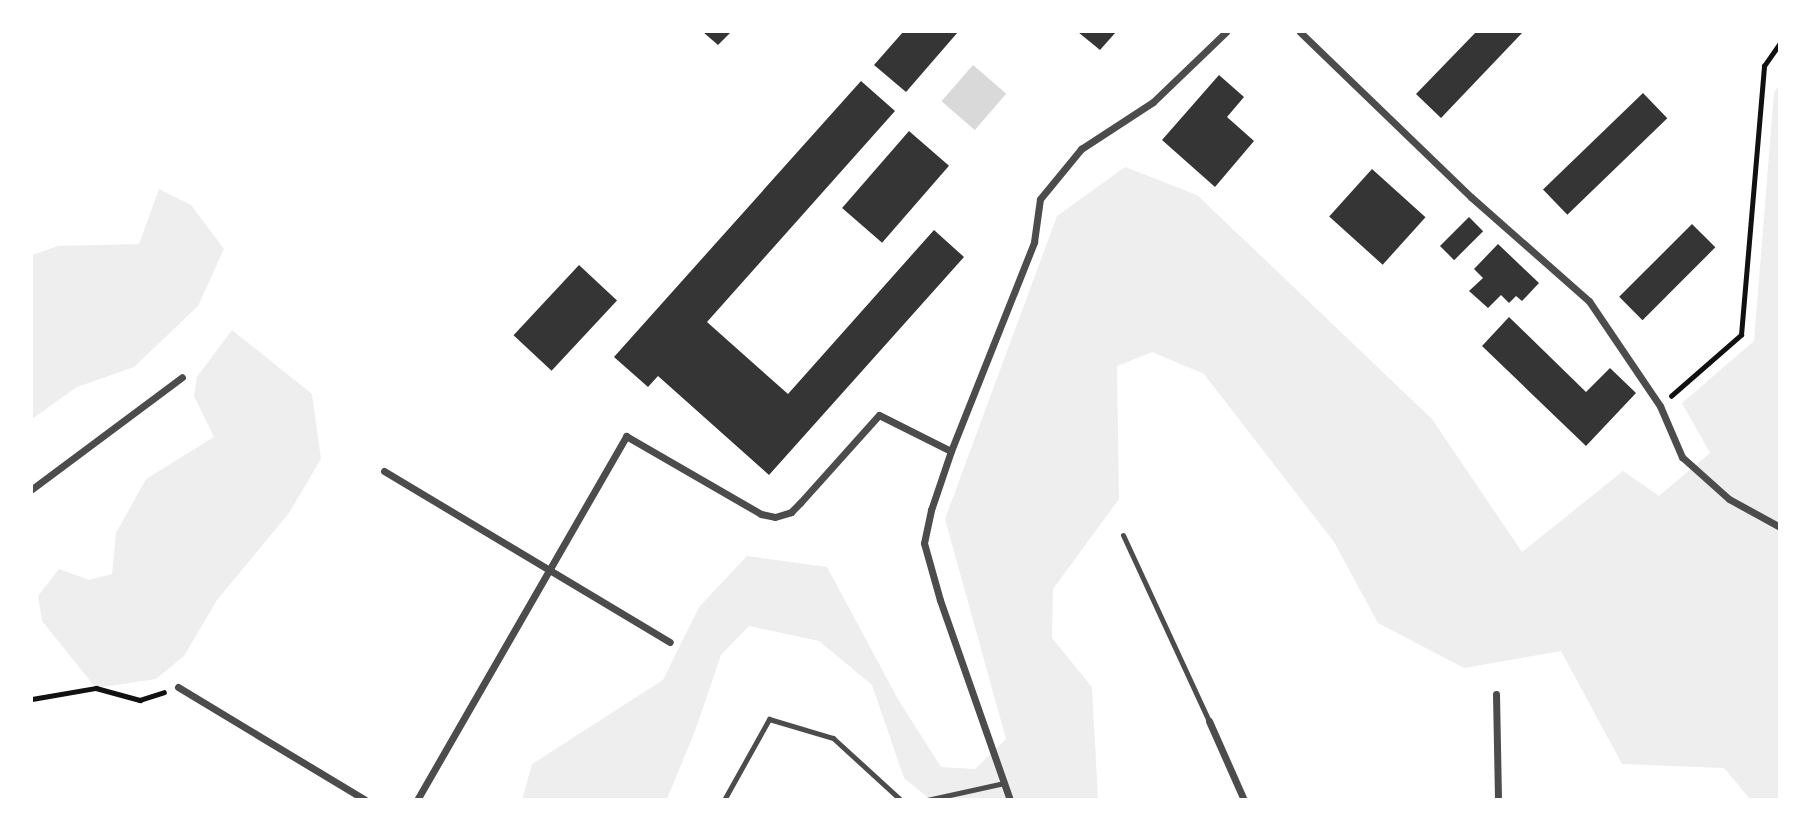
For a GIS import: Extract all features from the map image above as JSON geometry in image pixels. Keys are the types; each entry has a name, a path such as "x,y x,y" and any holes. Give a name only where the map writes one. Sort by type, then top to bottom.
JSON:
{"street":[{"path":"1010,800 944,612 925,543 931,510 951,451 1034,242 1041,199 1081,149 1153,102 1226,32"},
{"path":"1300,32 1471,197 1589,301 1660,406 1682,457 1729,499 1780,527"},
{"path":"32,489 182,377"},
{"path":"417,800 626,436 761,514 775,517 791,512 879,415 951,451"},
{"path":"384,471 670,642"},
{"path":"178,687 365,800"},
{"path":"1496,694 1499,800"},
{"path":"1209,721 1244,800"}],"lane":[{"path":"1123,535 1209,721"},
{"path":"724,800 769,719 833,738 901,800"},
{"path":"928,800 1004,783"}],"path":[{"path":"1660,406 1741,335 1764,65 1780,43"},
{"path":"32,699 96,688 140,700 178,687"}],"shaded area":[{"path":"973,65 1006,94 975,130 942,101"},
{"path":"1779,85 1779,799 1750,799 1724,768 1622,764 1561,651 1464,668 1378,623 1334,542 1204,374 1152,352 1117,366 1119,499 1053,589 1052,638 1092,687 1098,799 930,799 904,778 872,685 819,641 749,626 721,655 695,731 667,799 522,800 532,764 663,680 699,607 747,556 827,567 899,701 941,767 975,769 1006,739 945,519 1057,216 1125,167 1197,195 1432,419 1522,552 1623,471 1659,496 1710,453 1682,403 1754,341 1774,93"},
{"path":"159,189 191,205 224,249 198,306 134,367 77,387 32,419 32,255 58,246 139,244"},
{"path":"232,330 312,394 321,459 289,513 217,600 184,656 156,679 96,688 42,621 38,596 59,569 89,580 112,574 116,533 146,479 214,437 194,396 197,377"}],"building":[{"path":"703,32 731,32 718,45"},
{"path":"903,32 958,32 906,92 874,65"},
{"path":"1078,32 1116,32 1100,50"},
{"path":"1476,32 1523,32 1441,118 1416,94"},
{"path":"1219,75 1244,97 1227,117 1254,141 1215,187 1162,140"},
{"path":"861,81 895,111 707,322 788,394 934,230 964,257 769,475 658,376 648,387 614,357"},
{"path":"1643,93 1667,118 1567,215 1543,190"},
{"path":"909,131 949,166 882,243 842,208"},
{"path":"1372,169 1426,217 1383,265 1329,217"},
{"path":"1469,217 1483,231 1454,260 1440,246"},
{"path":"1692,224 1715,247 1643,320 1619,297"},
{"path":"1498,244 1539,283 1522,301 1516,296 1509,303 1501,295 1488,308 1469,291 1483,278 1474,269"},
{"path":"579,265 617,300 552,371 514,335"},
{"path":"1509,317 1586,392 1610,368 1636,393 1586,446 1482,346"}]}
